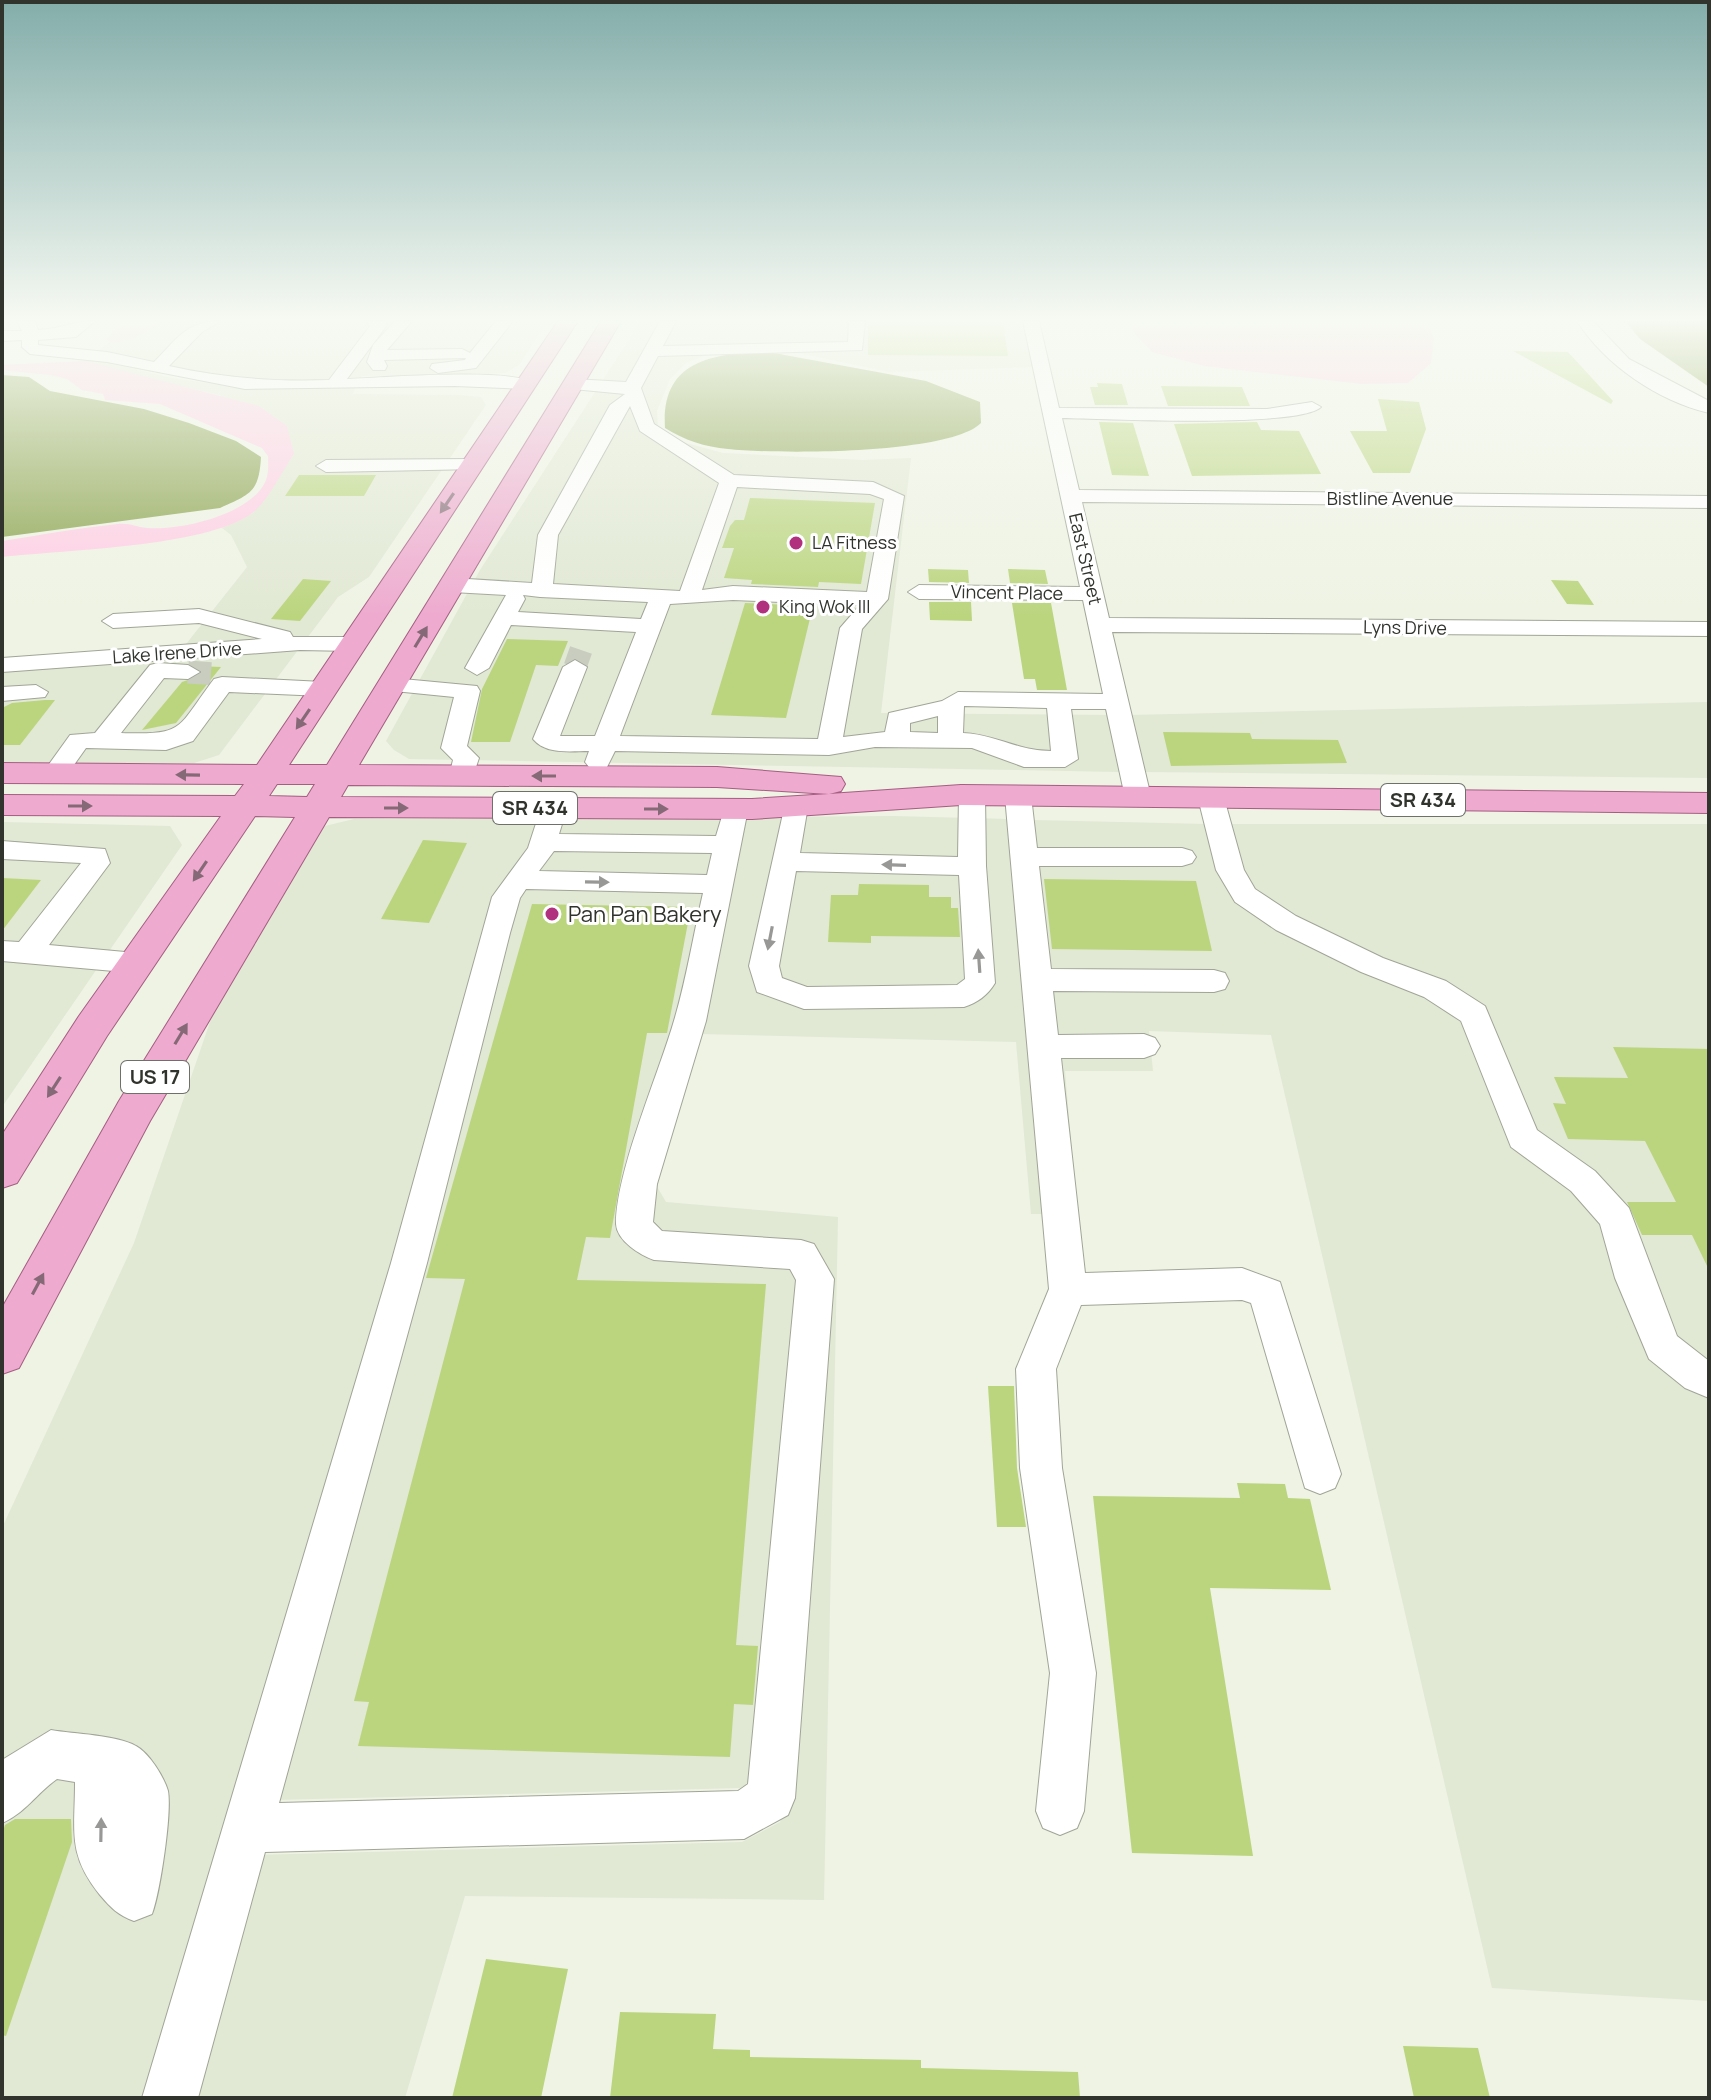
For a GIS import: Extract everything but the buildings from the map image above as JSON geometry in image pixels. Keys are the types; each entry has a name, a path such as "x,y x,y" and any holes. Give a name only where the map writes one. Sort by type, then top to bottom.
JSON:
{"main road":[{"path":"2,1171 136,963 266,776 503,419"},
{"path":"532,419 533,451"},
{"name":"US 17","path":"2,1353 134,1112 552,419"},
{"name":"SR 434","path":"2,773 266,776 328,792 549,825 731,827 795,806 966,796 1709,803"},
{"name":"SR 434","path":"2,805 244,807 328,792 462,776 762,778 966,796"}],"street":[{"path":"477,668 504,618 530,590 545,581 543,553 548,535 611,419"},
{"path":"643,419 646,427 729,481 873,488 890,492 895,500 877,599 851,628 829,747"},
{"name":"East Street","path":"1053,419 1138,797"},
{"path":"326,466 472,465"},
{"path":"688,598 729,481"},
{"name":"Bistline Avenue","path":"1071,496 1709,502"},
{"path":"452,585 688,598 733,593 877,599"},
{"name":"Vincent Place","path":"919,592 1094,594"},
{"path":"593,776 661,597"},
{"path":"113,621 208,617 300,643"},
{"path":"504,618 650,626"},
{"path":"592,623 546,739 555,743 829,747 897,739 975,741 1024,759 1065,759 1058,701"},
{"name":"Lyns Drive","path":"1101,625 1709,629"},
{"name":"Lake Irene Drive","path":"2,665 300,643 352,644"},
{"path":"102,741 158,670 188,672"},
{"path":"55,774 79,740 166,742 184,736 219,679 323,689"},
{"path":"392,685 468,691 454,748 466,758 462,776"},
{"path":"2,694 36,692"},
{"path":"897,739 898,718 950,706 958,699 1117,702"},
{"path":"950,706 950,741"},
{"path":"994,748 992,722 1000,714 1031,712 1061,729"},
{"path":"795,806 764,966 768,984 804,998 964,996 980,983 966,796"},
{"path":"1018,796 1068,1289 1036,1369 1041,1468 1073,1673 1060,1811"},
{"path":"1211,798 1230,870 1245,895 1286,923 1372,965 1435,989 1474,1014 1523,1138 1583,1181 1616,1218 1634,1278 1663,1347 1699,1376 1709,1380"},
{"path":"170,2098 409,1263 495,933 506,897 519,880 549,825"},
{"path":"248,1828 744,1815 771,1798 815,1279 801,1255 654,1245 634,1227 640,1184 690,1021 731,827"},
{"path":"2,850 95,855 96,863 14,952"},
{"path":"1024,857 1182,857"},
{"path":"785,862 972,866"},
{"path":"519,880 719,884"},
{"path":"14,952 136,963"},
{"path":"1037,980 1214,981"},
{"path":"1044,1047 1144,1046"},
{"path":"1068,1289 1242,1284 1267,1293 1320,1474"},
{"path":"2,1799 17,1778 51,1754 122,1764 144,1793 134,1896"}],"shaded area":[{"path":"2,419 176,419 236,441 261,457 258,478 251,490 220,508 2,537"},
{"path":"195,419 277,419 287,426 294,454 257,509 229,525 168,540 2,557 2,541 118,524 147,528 178,527 231,511 259,492 266,480 268,456 262,448"},
{"path":"250,419 476,419 369,577 338,597 219,755 194,763 2,763 2,666 179,653 247,567 231,535 222,528 253,513 294,454"},
{"path":"578,419 657,419 658,428 675,440 723,453 863,460 911,458 881,713 1110,715 1121,772 409,759 386,741 480,570"},
{"path":"665,419 981,419 981,423 963,434 935,441 899,447 820,451 719,448 703,445 665,428"},
{"path":"1709,702 1709,778 1144,772 1131,715"},
{"path":"721,817 677,1020 618,1227 622,1238 651,1260 790,1270 798,1283 752,1781 740,1788 235,1801 220,1856 742,1842 780,1822 793,1799 815,1248 802,1240 662,1231 651,1221 656,1185 666,1202 838,1217 824,1900 465,1896 405,2098 2,2098 2,1528 134,1243 221,990 298,862 325,826 354,819"},
{"path":"745,817 1008,819 1045,1214 1031,1214 1016,1042 700,1034"},
{"path":"1032,820 1206,824 1218,870 1462,1018 1573,1188 1601,1220 1709,1395 1709,2001 1492,1988 1271,1035 1149,1031 1153,1071 1065,1071 1077,1212"},
{"path":"2,822 170,826 182,845 2,1107"},
{"path":"1230,824 1709,824 1709,1364 1678,1341 1651,1280 1536,1133 1488,1015 1293,916 1255,891 1242,869"}],"tunnel":[{"path":"575,667 581,650"},
{"path":"188,672 216,674"}],"place":[{"name":"LA Fitness","path":"796,543"},
{"name":"King Wok III","path":"763,607"},
{"name":"Pan Pan Bakery","path":"552,914"}]}
